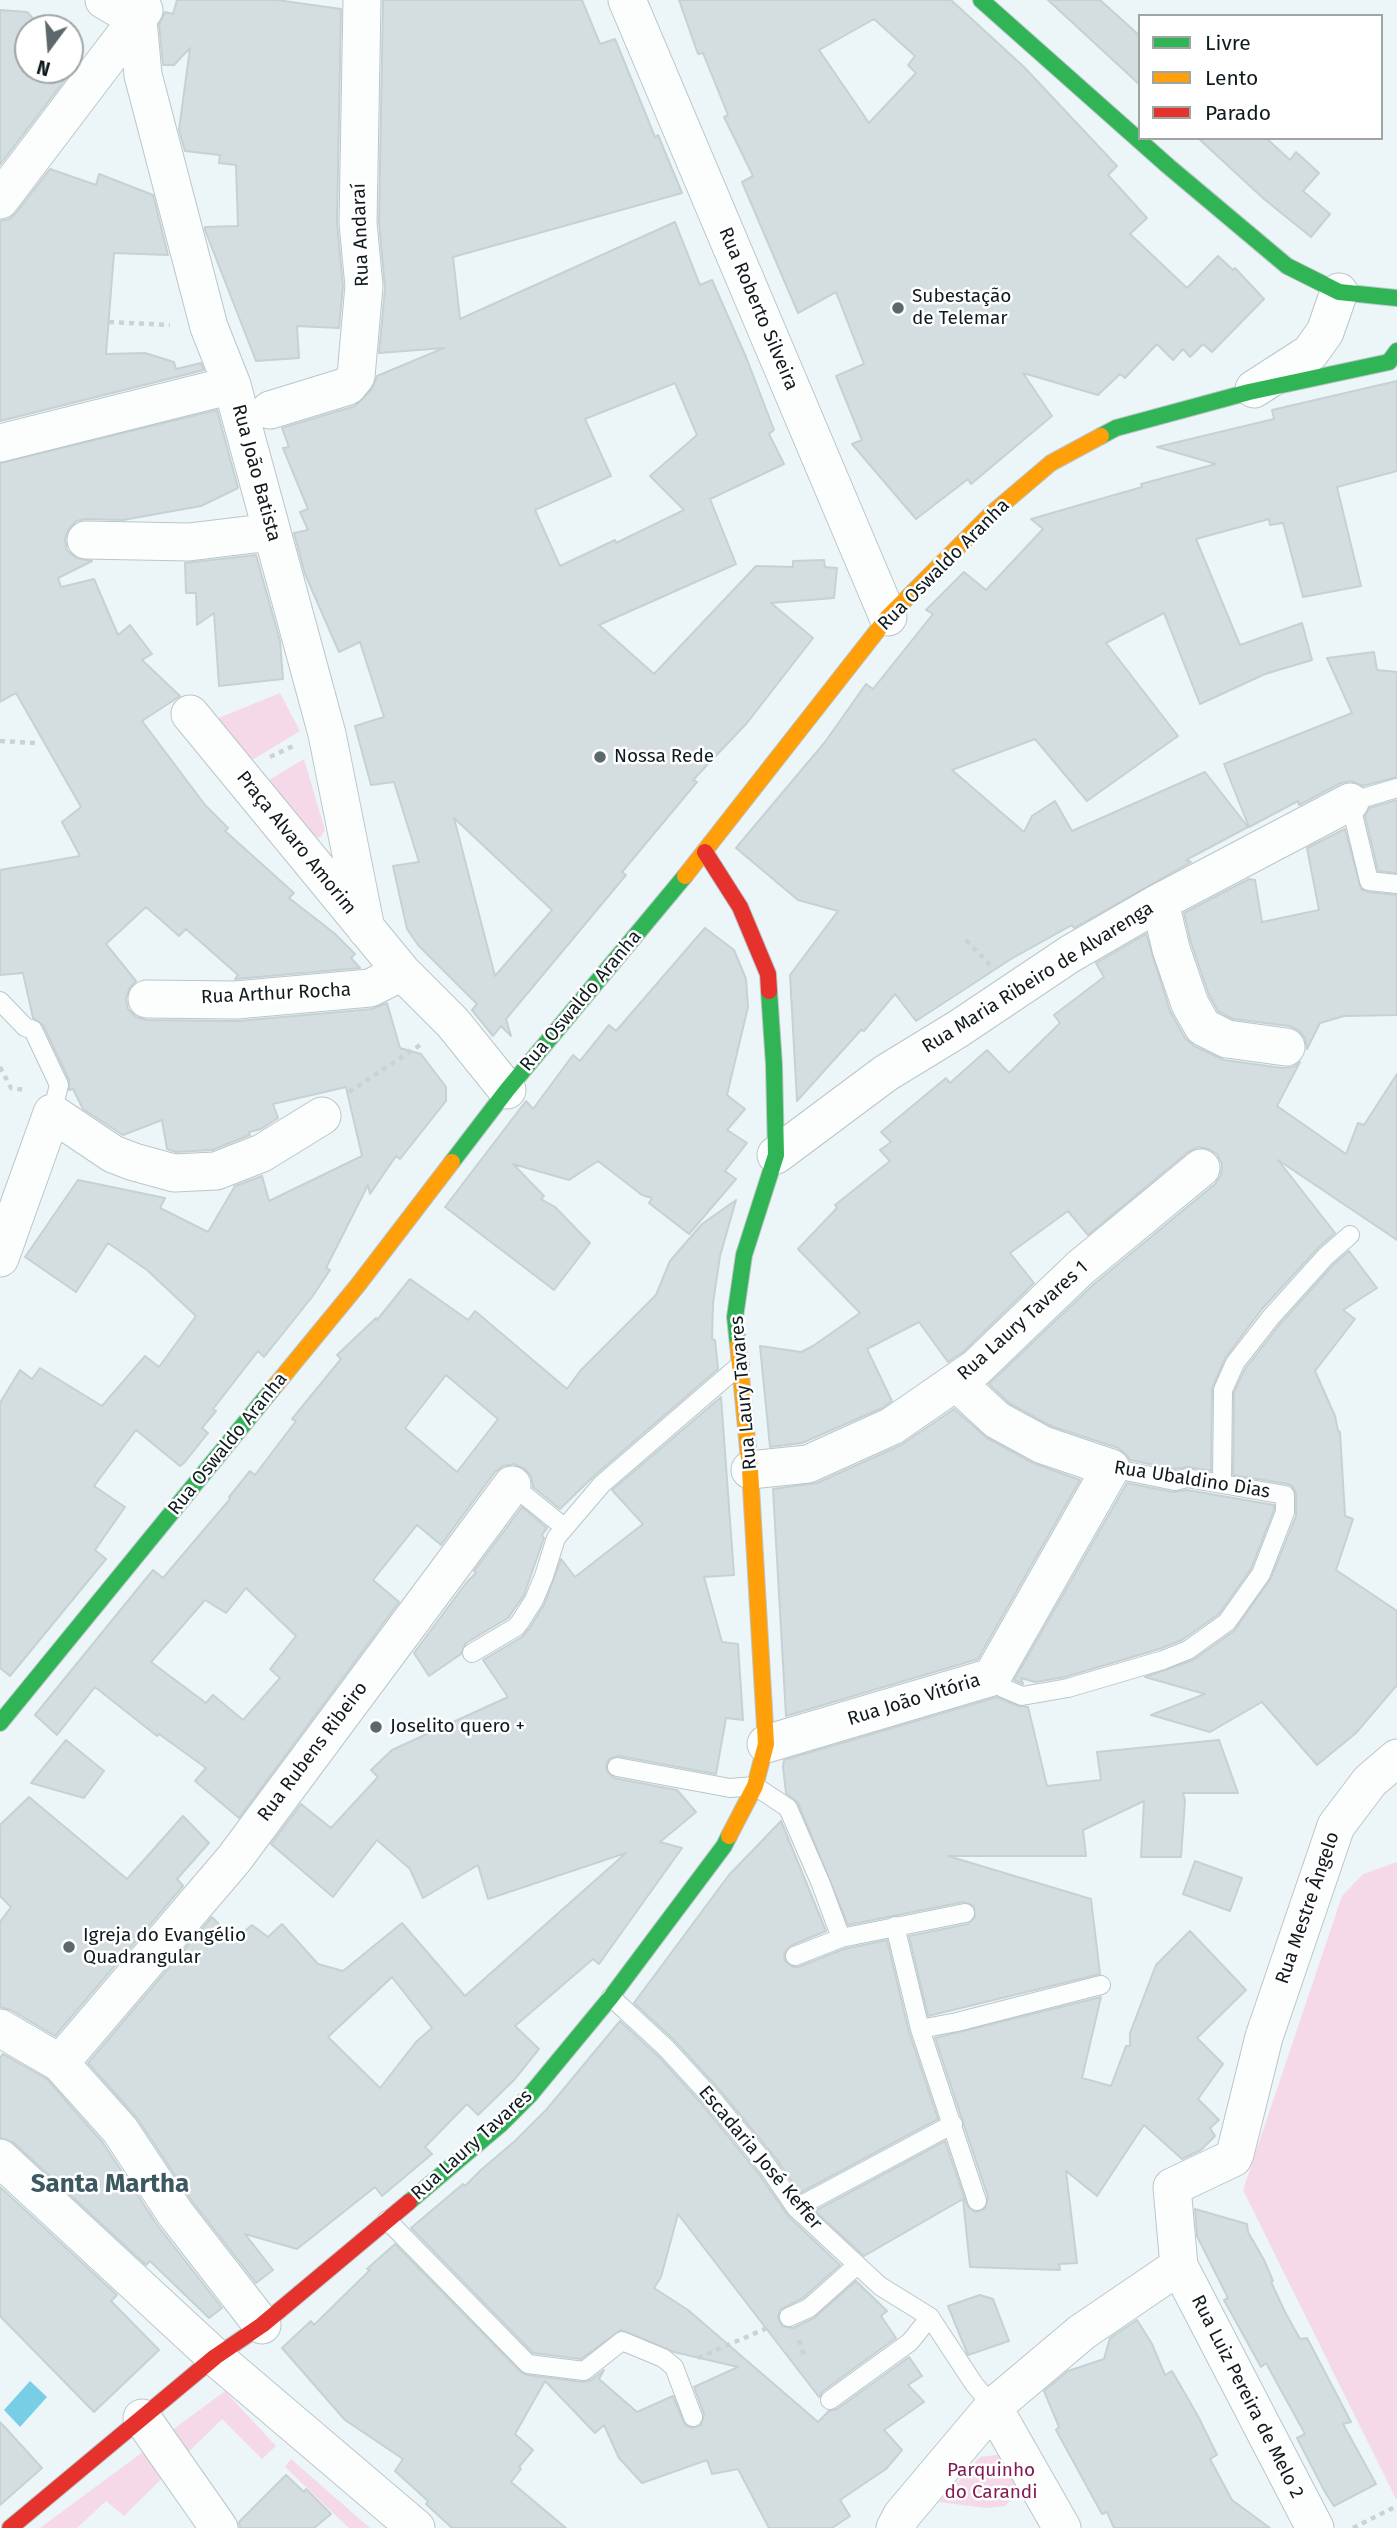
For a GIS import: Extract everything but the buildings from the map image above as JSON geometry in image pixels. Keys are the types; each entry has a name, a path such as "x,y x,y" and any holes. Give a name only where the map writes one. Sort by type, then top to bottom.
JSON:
{"street":[{"path":"0,200 144,10 104,0"},
{"name":"Rua Andaraí","path":"270,410 348,386 356,376 364,286 358,197 362,0"},
{"name":"Rua Roberto Silveira","path":"627,0 888,617"},
{"path":"982,0 1138,139"},
{"name":"Rua João Batista","path":"144,10 143,75 209,327 232,385 327,734 366,929"},
{"path":"1139,140 1287,266 1339,292 1397,298"},
{"name":"Rua Oswaldo Aranha","path":"1249,392 1310,353 1325,332 1339,292"},
{"name":"Rua Oswaldo Aranha","path":"0,1723 358,1285 507,1090 705,852 888,617 991,514 1051,463 1116,428 1394,357"},
{"path":"0,443 232,385"},
{"path":"86,540 189,542 271,532"},
{"name":"Praça Alvaro Amorim","path":"190,714 402,972 453,1023 507,1090"},
{"name":"Rua Maria Ribeiro de Alvarenga","path":"776,1155 886,1073 958,1029 1070,954 1160,902 1350,802"},
{"name":"Rua Laury Tavares","path":"10,2528 215,2357 262,2325 500,2125 530,2095 611,1997 724,1846 755,1786 766,1744 750,1470 736,1317 744,1255 776,1155 768,974 740,907 705,852"},
{"path":"1160,902 1171,948 1190,1004 1203,1027 1227,1039 1286,1047"},
{"name":"Rua Arthur Rocha","path":"147,999 236,1000 370,988 402,972"},
{"path":"0,1258 52,1113 113,1154 174,1173 216,1171 262,1153 322,1116"},
{"name":"Rua Laury Tavares 1","path":"750,1470 808,1464 892,1426 976,1368 1080,1268 1202,1168"},
{"name":"Rua Ubaldino Dias","path":"956,1382 998,1420 1043,1445 1111,1468"},
{"name":"Rua João Vitória","path":"766,1744 992,1677 1111,1468"},
{"name":"Rua Rubens Ribeiro","path":"60,2063 234,1859 512,1485"},
{"name":"Rua Mestre Ângelo","path":"1179,2266 1172,2187 1233,2158 1264,2037 1336,1826 1370,1781 1397,1758"},
{"path":"0,2028 60,2063 120,2130 175,2213 262,2325"},
{"path":"0,2158 215,2357 416,2528"},
{"path":"895,2528 902,2515 993,2407 1082,2332 1179,2266"},
{"name":"Rua Luiz Pereira de Melo 2","path":"1179,2266 1314,2528"},
{"path":"993,2407 1062,2528"},
{"path":"142,2418 219,2528"}],"lane":[{"path":"1397,788 1350,802 1369,881 1397,884"},
{"path":"0,1001 25,1027 33,1030 59,1085 52,1113"},
{"path":"1222,1484 1223,1390 1236,1363 1271,1317 1326,1256 1350,1235"},
{"path":"472,1653 520,1622 534,1600 556,1538 602,1484 740,1364"},
{"name":"Rua Ubaldino Dias","path":"992,1677 1003,1688 1022,1696 1068,1688 1163,1660 1188,1650 1227,1622 1261,1574 1285,1512 1285,1495 1187,1478 1175,1481 1111,1468"},
{"name":"Rua Rubens Ribeiro","path":"512,1485 564,1527"},
{"path":"617,1767 730,1788 755,1786 788,1808 841,1938"},
{"path":"795,1956 841,1938 965,1913"},
{"path":"895,1926 920,2029 977,2201"},
{"path":"920,2029 1101,1985"},
{"name":"Escadaria José Keffer","path":"611,1997 666,2048 710,2096 768,2167 796,2208 880,2286 930,2317 974,2384 993,2407"},
{"path":"796,2208 953,2124"},
{"path":"387,2220 528,2364 584,2371 622,2341 663,2358 674,2367 693,2417"},
{"path":"789,2317 809,2308 856,2266"},
{"path":"830,2400 910,2342 930,2317"}],"path":[{"path":"109,322 209,327"},
{"path":"243,778 284,749 327,734"},
{"path":"0,741 34,743"},
{"path":"322,1116 356,1086 453,1023"},
{"path":"674,2367 733,2344 789,2317"},
{"path":"1353,2528 1397,2506"}],"green space":[{"path":"280,693 300,731 239,768 209,722"},
{"path":"304,759 325,830 320,838 311,835 259,786"},
{"path":"1397,1862 1396,2499 1243,2190 1342,1896 1363,1874"},
{"path":"225,2391 276,2446 262,2459 222,2419 124,2516 106,2501 77,2528 40,2528"},
{"name":"Parquinho do Carandi","path":"1002,2454 1017,2469 1016,2495 1005,2506 986,2508 939,2502 980,2457"},
{"path":"291,2459 370,2528 349,2528 285,2467"}],"water":[{"path":"30,2381 47,2397 20,2427 4,2410"}],"traffic: fast":[{"path":"981,0 1138,139"},
{"path":"1139,140 1287,266 1339,292 1397,298"},
{"path":"1101,436 1116,428 1249,392 1389,362 1397,351"},
{"path":"452,1162 507,1090 685,876"},
{"path":"738,1345 735,1317 744,1255 776,1155 769,991"},
{"path":"0,1723 275,1386"},
{"path":"409,2202 500,2125 530,2095 611,1997 729,1836"}],"traffic: slow":[{"path":"685,876 888,617 991,514 1051,463 1101,436"},
{"path":"275,1386 358,1285 452,1162"},
{"path":"729,1836 755,1786 766,1744 750,1470 738,1345"}],"traffic: jam":[{"path":"705,852 740,907 768,974 769,991"},
{"path":"10,2528 215,2357 262,2325 409,2202"}],"place":[{"name":"Subestação de Telemar","path":"898,308"},
{"name":"Nossa Rede","path":"600,757"},
{"name":"Joselito quero +","path":"376,1727"},
{"name":"Igreja do Evangélio Quadrangular","path":"69,1947"}],"district":[{"name":"Santa Martha","path":"110,2185"}]}
